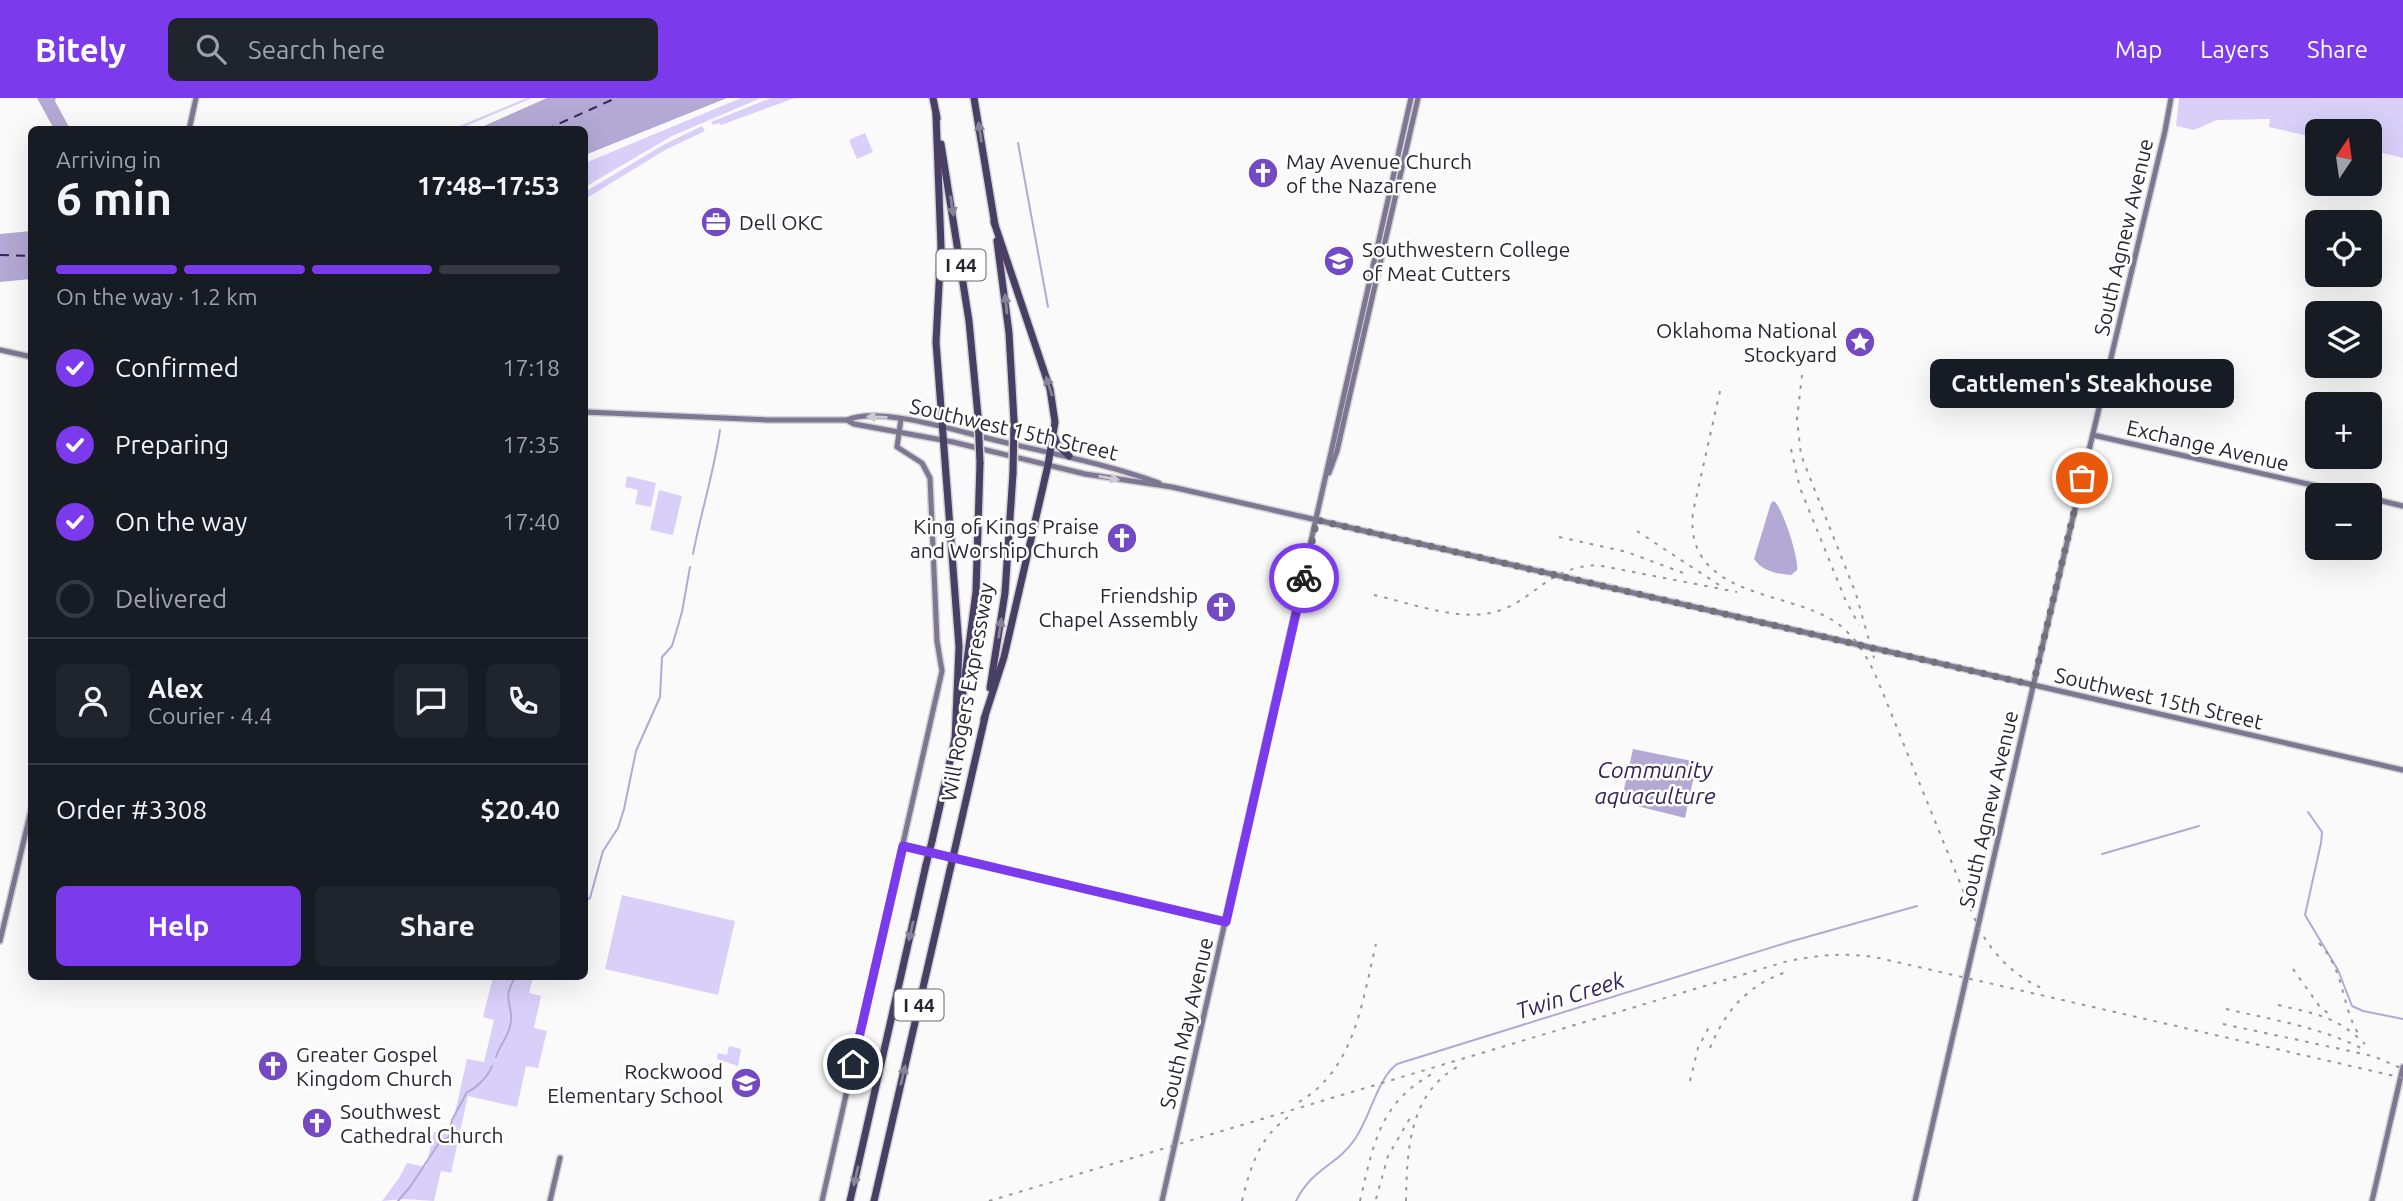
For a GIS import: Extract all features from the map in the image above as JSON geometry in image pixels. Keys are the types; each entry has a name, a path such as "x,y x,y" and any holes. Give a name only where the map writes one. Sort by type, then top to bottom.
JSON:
{"highway":[{"name":"Will Rogers Expressway","path":"850,1201 955,741 968,663 975,592 980,463 978,416 969,321 933,98"},
{"name":"Will Rogers Expressway","path":"874,1201 984,719 1004,593 1014,421 1009,333 974,98"},
{"path":"936,114 941,254 936,327 959,631 955,741"},
{"path":"984,719 1003,657 1054,434 1053,398 994,222"},
{"path":"1054,434 1057,444 1069,456"}],"main road":[{"path":"190,126 196,98"},
{"name":"South May Avenue","path":"1326,484 1330,449 1411,98"},
{"name":"South May Avenue","path":"1162,1201 1317,520 1337,451 1418,98"},
{"name":"South Agnew Avenue","path":"1915,1201 2171,98"},
{"path":"0,350 28,356"},
{"name":"Southwest 15th Street","path":"588,412 760,419 901,419 1088,460 1172,487"},
{"path":"822,1201 942,664 937,641 930,478 922,463 897,447 901,419"},
{"name":"Southwest 15th Street","path":"847,420 854,424 943,440 1085,474 1172,487 2403,770"},
{"name":"Exchange Avenue","path":"2093,435 2305,483"},
{"path":"1085,474 1088,460"},
{"path":"2382,501 2403,506"},
{"path":"0,941 28,823"},
{"path":"903,846 1226,922"},
{"path":"2372,1201 2403,1067"},
{"path":"550,1201 560,1158"}],"shaded area":[{"path":"527,98 532,98 466,126 459,126"},
{"path":"741,98 761,98 672,136 588,185 588,162"},
{"path":"771,98 795,98 721,125 713,125 711,122"},
{"path":"2179,98 2403,98 2403,158 2382,153 2382,119 2305,119 2305,135 2269,127 2270,119 2217,120 2194,130 2176,126"},
{"path":"702,126 705,131 665,150 588,197 588,190 663,145"},
{"path":"865,133 873,152 857,159 849,140"},
{"path":"627,476 656,483 651,507 635,504 638,490 625,487"},
{"path":"659,490 682,496 673,535 650,530"},
{"path":"622,895 735,921 718,995 605,969"},
{"path":"492,980 532,980 529,993 541,996 534,1028 547,1031 538,1068 526,1066 517,1107 468,1096 451,1173 441,1171 434,1201 382,1201 407,1163 426,1167 434,1132 450,1135 467,1059 484,1062 494,1020 483,1017"},
{"path":"729,1046 741,1049 738,1066 717,1059 718,1053 727,1055"}],"water":[{"path":"37,98 56,98 55,101 68,126 52,126"},
{"path":"547,98 727,98 588,154 588,126 484,126"},
{"path":"28,231 28,279 0,282 0,234"},
{"path":"1774,501 1786,523 1796,556 1797,570 1791,575 1770,571 1754,559 1771,503"},
{"name":"Community aquaculture","path":"1633,749 1697,762 1685,818 1621,802"}],"waterway":[{"path":"1018,143 1048,307"},
{"path":"693,554 720,430"},
{"path":"588,899 603,851 618,828 636,751 660,697 662,657 672,646 682,612 690,567"},
{"name":"Twin Creek","path":"2308,812 2322,832 2305,915 2338,970 2352,1006 2363,1011 2403,1019"},
{"name":"Twin Creek","path":"2102,854 2199,826"},
{"name":"Twin Creek","path":"1296,1201 1310,1181 1341,1155 1355,1139 1384,1079 1397,1064 1789,942 1917,906"},
{"path":"496,1057 510,1026 508,998 514,980"},
{"path":"398,1201 439,1143 449,1137 452,1120 467,1092 482,1081 492,1066"}],"ferry route":[{"path":"554,126 616,98"},
{"path":"0,255 28,256"}],"railway":[{"path":"1802,375 1797,419 1801,455 1856,594 1874,658"},
{"path":"1720,391 1693,512 1694,540 1704,561 1721,576 1742,587 1814,611 1834,621 1855,641 1878,681 1978,927 2006,964 2025,979 2046,990"},
{"path":"1791,449 1800,488 1845,599 1859,625"},
{"path":"1637,531 1719,585"},
{"path":"1559,537 1627,552 1686,574"},
{"path":"1374,595 1455,614 1487,614 1514,604 1566,571 1597,565 1737,592"},
{"path":"2319,943 2328,954 2339,977 2359,1035"},
{"path":"1299,1102 1333,1072 1344,1053 1360,1011 1376,944"},
{"path":"989,1201 1788,961 1822,956 1856,955 1879,958 2403,1078"},
{"path":"2293,969 2320,1007 2333,1017"},
{"path":"1710,1048 1723,1021 1740,1000 1762,983 1789,971"},
{"path":"2278,1005 2335,1022 2365,1044"},
{"path":"2226,1009 2313,1030 2363,1049"},
{"path":"1690,1081 1698,1048 1711,1023"},
{"path":"2223,1024 2373,1056 2403,1069"},
{"path":"1406,1201 1414,1124 1430,1091 1442,1077 1459,1066"},
{"path":"1360,1201 1381,1127 1401,1098 1434,1073"},
{"path":"1376,1199 1388,1156 1413,1113"},
{"path":"1242,1201 1258,1151 1272,1131 1293,1114"}],"way so far":[{"path":"1304,578 1317,520 2033,685 2082,478"}],"place":[{"name":"May Avenue Church of the Nazarene","path":"1263,173"},
{"name":"Dell OKC","path":"716,222"},
{"name":"Southwestern College of Meat Cutters","path":"1339,261"},
{"name":"Oklahoma National Stockyard","path":"1860,342"},
{"name":"Cattlemen's Steakhouse","path":"2082,478"},
{"name":"King of Kings Praise and Worship Church","path":"1122,538"},
{"name":"Friendship Chapel Assembly","path":"1221,607"},
{"name":"Greater Gospel Kingdom Church","path":"273,1066"},
{"name":"Rockwood Elementary School","path":"746,1083"},
{"name":"Southwest Cathedral Church","path":"317,1123"}],"route":[{"path":"853,1064 903,846 1226,922 1304,578"}]}
